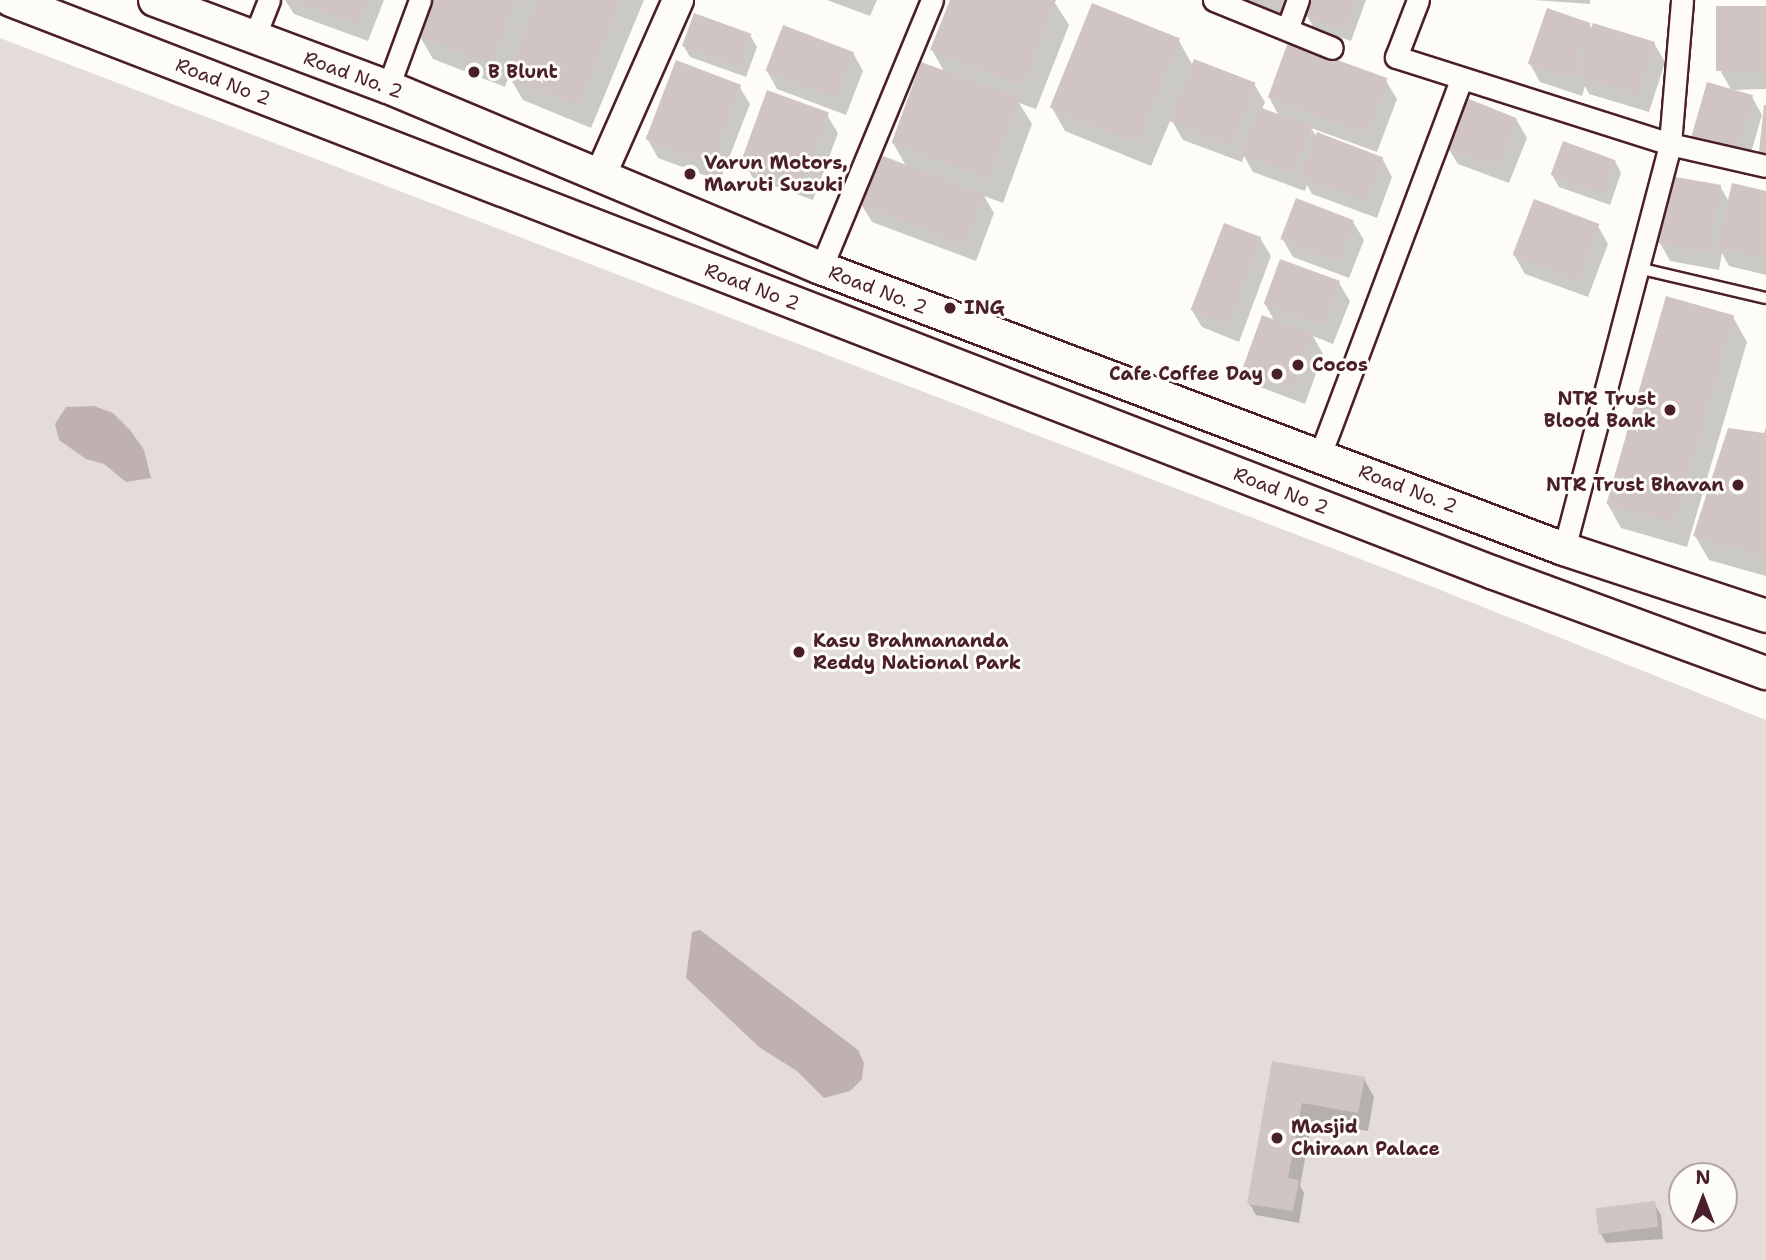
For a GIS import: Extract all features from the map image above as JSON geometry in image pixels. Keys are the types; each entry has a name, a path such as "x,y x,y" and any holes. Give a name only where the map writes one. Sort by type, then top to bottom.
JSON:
{"main road":[{"name":"Road No 2","path":"10,0 1494,573 1766,673"},
{"name":"Road No. 2","path":"155,0 388,86 821,268 1564,549 1766,616"},
{"path":"601,174 678,0"}],"street":[{"path":"254,38 269,0"},
{"path":"388,86 420,0"},
{"path":"821,268 932,0"},
{"path":"1214,0 1288,27 1332,48"},
{"path":"1288,27 1298,0"},
{"path":"1418,0 1396,57 1461,80 1670,144 1766,166"},
{"path":"1564,549 1670,144 1682,0"},
{"path":"1320,455 1461,80"}],"lane":[{"path":"1638,268 1766,298"}],"shaded area":[{"name":"Kasu Brahmananda Reddy National Park","path":"0,38 1428,585 1766,720 1766,1260 0,1260"},
{"path":"94,406 113,413 130,430 144,450 151,478 126,482 104,464 86,459 59,440 55,424 66,407"},
{"path":"700,930 858,1050 864,1063 862,1079 850,1091 824,1098 797,1071 759,1047 686,978 692,932"}],"building":[{"path":"293,0 367,0 358,24"},
{"path":"431,0 516,0 491,64 417,35"},
{"path":"538,0 621,0 578,105 507,76"},
{"path":"950,0 1056,0 1023,86 930,50"},
{"path":"1311,0 1356,0 1345,30 1305,16"},
{"path":"1092,3 1180,39 1138,143 1050,108"},
{"path":"1716,6 1766,6 1766,71 1716,71"},
{"path":"1547,8 1590,23 1571,79 1528,64"},
{"path":"694,13 751,34 739,67 682,46"},
{"path":"1593,23 1655,42 1639,95 1577,76"},
{"path":"783,25 854,52 836,98 765,71"},
{"path":"1288,42 1388,78 1367,134 1268,97"},
{"path":"1194,59 1256,83 1232,145 1170,122"},
{"path":"676,60 741,85 711,164 646,139"},
{"path":"921,62 1019,98 989,178 892,143"},
{"path":"1707,82 1753,95 1737,152 1691,139"},
{"path":"767,90 829,113 804,182 742,160"},
{"path":"1464,97 1517,118 1497,167 1444,146"},
{"path":"1764,105 1766,161 1758,161"},
{"path":"1259,107 1312,126 1295,173 1242,154"},
{"path":"1317,132 1383,157 1366,201 1300,176"},
{"path":"1563,141 1616,160 1603,194 1551,175"},
{"path":"878,154 983,194 965,244 859,203"},
{"path":"1670,176 1721,185 1709,252 1658,243"},
{"path":"1732,183 1766,191 1766,259 1717,248"},
{"path":"1296,198 1354,220 1338,261 1280,239"},
{"path":"1534,199 1599,224 1578,280 1512,255"},
{"path":"1224,223 1261,237 1228,324 1191,310"},
{"path":"1280,259 1340,281 1324,326 1264,304"},
{"name":"NTR Trust Blood Bank","path":"1666,296 1734,316 1675,523 1606,504"},
{"path":"1262,315 1314,334 1295,386 1243,368"},
{"name":"NTR Trust Bhavan","path":"1766,427 1766,557 1693,536 1728,428 1764,433"},
{"path":"1272,1061 1365,1077 1358,1113 1302,1103 1288,1178 1299,1180 1293,1211 1247,1204"},
{"path":"1655,1201 1658,1227 1599,1234 1595,1208"}],"place":[{"name":"B Blunt","path":"474,72"},
{"name":"Varun Motors, Maruti Suzuki","path":"690,174"},
{"name":"ING","path":"950,308"},
{"name":"Cocos","path":"1298,365"},
{"name":"Cafe Coffee Day","path":"1277,374"},
{"name":"NTR Trust Blood Bank","path":"1670,410"},
{"name":"NTR Trust Bhavan","path":"1738,485"},
{"name":"Kasu Brahmananda Reddy National Park","path":"799,652"},
{"name":"Masjid Chiraan Palace","path":"1277,1138"}]}
